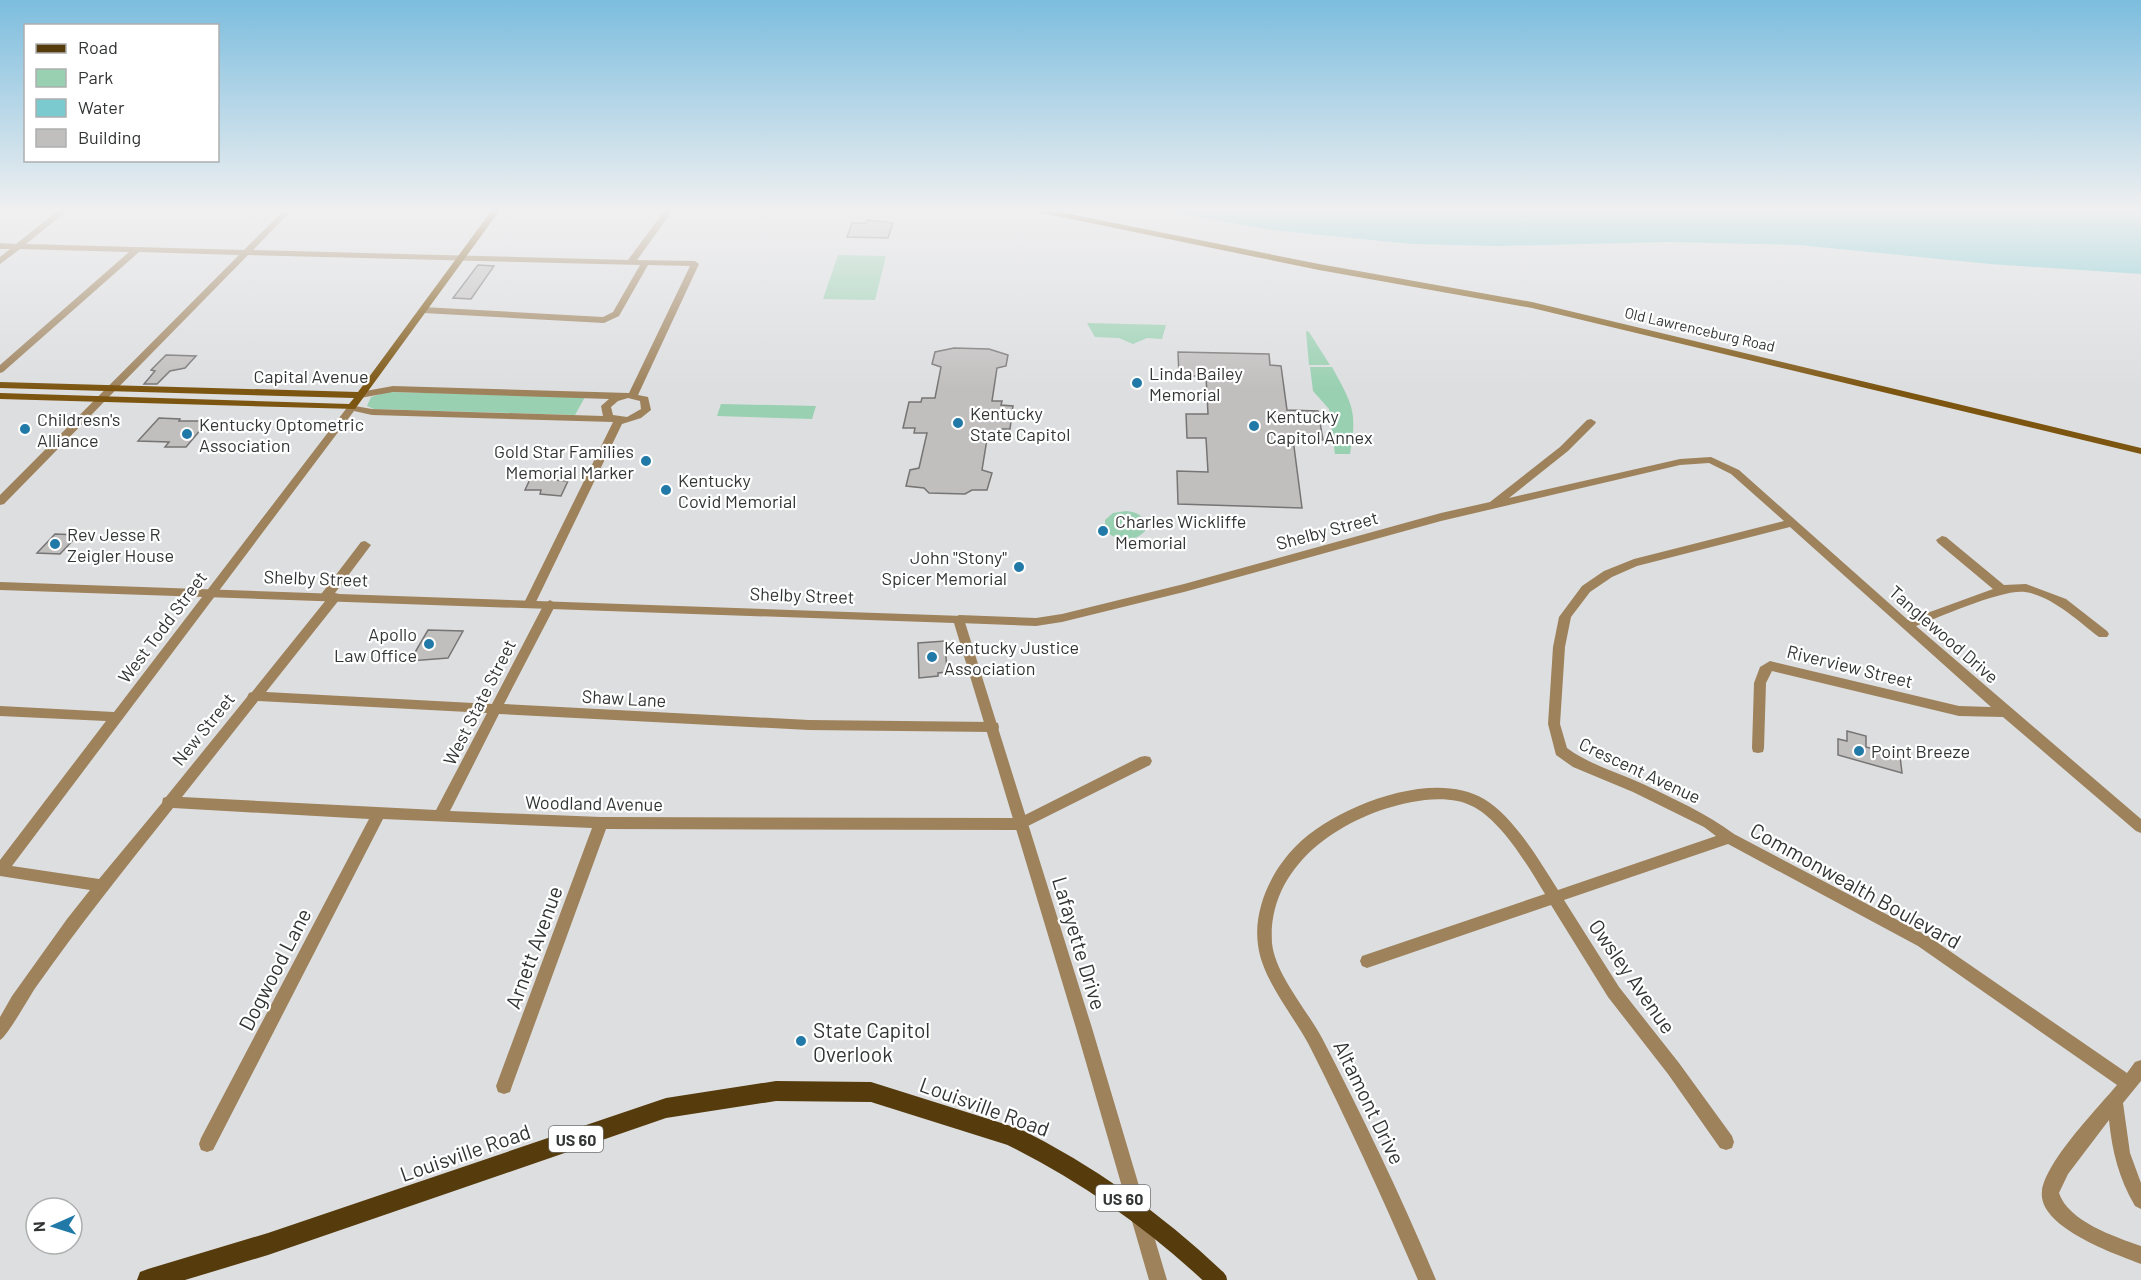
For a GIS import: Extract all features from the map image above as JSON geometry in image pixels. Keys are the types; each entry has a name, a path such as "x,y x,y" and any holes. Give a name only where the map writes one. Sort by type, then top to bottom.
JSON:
{"main road":[{"path":"352,407 452,270"},
{"name":"Old Lawrenceburg Road","path":"1334,270 1532,305 2141,451"},
{"name":"Capital Avenue","path":"0,385 360,395"},
{"name":"Capital Avenue","path":"0,396 352,407"},
{"name":"Louisville Road","path":"148,1280 268,1244 666,1108 776,1091 871,1092 1014,1137 1066,1162 1120,1195 1173,1237 1217,1280"}],"street":[{"path":"0,370 114,270"},
{"path":"0,501 230,270"},
{"path":"423,310 604,320 616,314 641,270"},
{"path":"633,395 692,270"},
{"name":"Capital Avenue","path":"352,407 372,412 615,420 634,418 646,410 645,399 633,395 393,389 360,395"},
{"path":"530,603 614,431 615,420 605,413 606,406 621,396"},
{"name":"West Todd Street","path":"1,870 352,407"},
{"path":"1493,505 1564,449 1591,422"},
{"name":"Shelby Street","path":"0,586 1036,622 1062,618 1493,505 1680,462 1707,459 1726,466"},
{"name":"Tanglewood Drive","path":"1726,466 2006,712 2141,827"},
{"name":"Crescent Avenue","path":"1729,838 1708,823 1638,788 1578,763 1561,751 1557,743 1554,724 1559,647 1565,617 1586,589 1608,574 1634,563 1792,523"},
{"path":"1942,540 2002,590"},
{"name":"New Street","path":"0,1032 17,1001 46,959 331,597 365,545"},
{"path":"1906,625 2002,590 2026,588 2051,596 2103,634"},
{"name":"West State Street","path":"440,816 550,604"},
{"name":"Lafayette Drive","path":"959,619 1158,1280"},
{"name":"Riverview Street","path":"1758,748 1760,683 1764,670 1770,666 1959,711 2006,712"},
{"name":"Shaw Lane","path":"253,696 810,725 993,727"},
{"path":"0,711 117,717"},
{"path":"1020,824 1144,761"},
{"name":"Owsley Avenue","path":"1266,947 1265,927 1272,899 1289,863 1315,838 1361,811 1408,797 1455,795 1468,798 1490,808 1509,832 1608,984 1726,1142"},
{"name":"Woodland Avenue","path":"168,802 601,823 1020,824"},
{"name":"Dogwood Lane","path":"207,1144 378,813"},
{"name":"Arnett Avenue","path":"504,1086 601,823"},
{"name":"Commonwealth Boulevard","path":"1366,961 1729,838 1923,941 2129,1084"},
{"path":"1,870 102,886"},
{"name":"Altamont Drive","path":"1266,947 1270,961 1312,1035 1365,1142 1427,1280"},
{"path":"2141,1068 2060,1169 2051,1185 2050,1194 2059,1210 2075,1225 2141,1255"},
{"path":"2115,1102 2121,1154 2127,1174 2141,1200"}],"green space":[{"path":"833,270 883,270 875,300 823,299"},
{"path":"1087,323 1166,325 1162,339 1147,338 1133,344 1119,338 1095,337"},
{"path":"1306,331 1309,332 1330,365 1309,365"},
{"path":"1310,367 1332,367 1349,399 1353,417 1350,454 1335,454 1329,409 1313,391"},
{"path":"387,392 585,397 575,415 374,409 367,406 371,397"},
{"path":"721,404 816,406 812,419 717,416"},
{"path":"1126,511 1141,516 1146,526 1141,535 1125,540 1114,537 1105,530 1105,520 1113,513"}],"water":[{"path":"2077,270 2141,270 2141,274"}],"building":[{"path":"474,270 491,270 471,299 453,298"},
{"name":"Kentucky State Capitol","path":"954,348 989,349 1008,355 1006,366 997,368 992,401 1002,401 1001,405 1013,406 1010,429 998,429 998,433 988,433 982,470 992,473 987,490 972,490 965,494 929,493 924,488 906,486 910,470 919,468 927,433 914,433 915,428 903,428 909,402 921,402 922,398 935,398 941,367 932,364 935,352"},
{"name":"Kentucky Capitol Annex","path":"1178,352 1269,354 1270,365 1281,366 1287,410 1318,411 1323,440 1293,439 1302,508 1178,504 1177,471 1208,472 1206,438 1187,438 1186,414 1208,414 1206,376 1179,376"},
{"path":"166,355 196,356 185,368 170,371 157,384 144,384 155,371 151,370"},
{"path":"159,418 208,421 186,447 165,447 169,442 138,441"},
{"path":"549,471 553,480 568,481 561,496 540,494 541,490 525,490 531,477 546,478"},
{"name":"Rev Jesse R Zeigler House","path":"55,534 78,535 60,554 37,553"},
{"path":"428,630 463,631 448,658 410,661"},
{"name":"Kentucky Justice Association","path":"945,641 947,672 938,673 938,676 919,678 918,643"},
{"name":"Point Breeze","path":"1847,731 1866,736 1866,747 1900,756 1902,773 1838,755 1838,739 1847,741"}],"place":[{"name":"Linda Bailey Memorial","path":"1137,383"},
{"name":"Kentucky State Capitol","path":"958,423"},
{"name":"Kentucky Capitol Annex","path":"1254,426"},
{"name":"Childresn's Alliance","path":"25,429"},
{"name":"Kentucky Optometric Association","path":"187,434"},
{"name":"Gold Star Families Memorial Marker","path":"646,461"},
{"name":"Kentucky Covid Memorial","path":"666,490"},
{"name":"Charles Wickliffe Memorial","path":"1103,531"},
{"name":"Rev Jesse R Zeigler House","path":"55,544"},
{"name":"John \"Stony\" Spicer Memorial","path":"1019,567"},
{"name":"Apollo Law Office","path":"429,644"},
{"name":"Kentucky Justice Association","path":"932,657"},
{"name":"Point Breeze","path":"1859,751"},
{"name":"State Capitol Overlook","path":"801,1041"}]}
